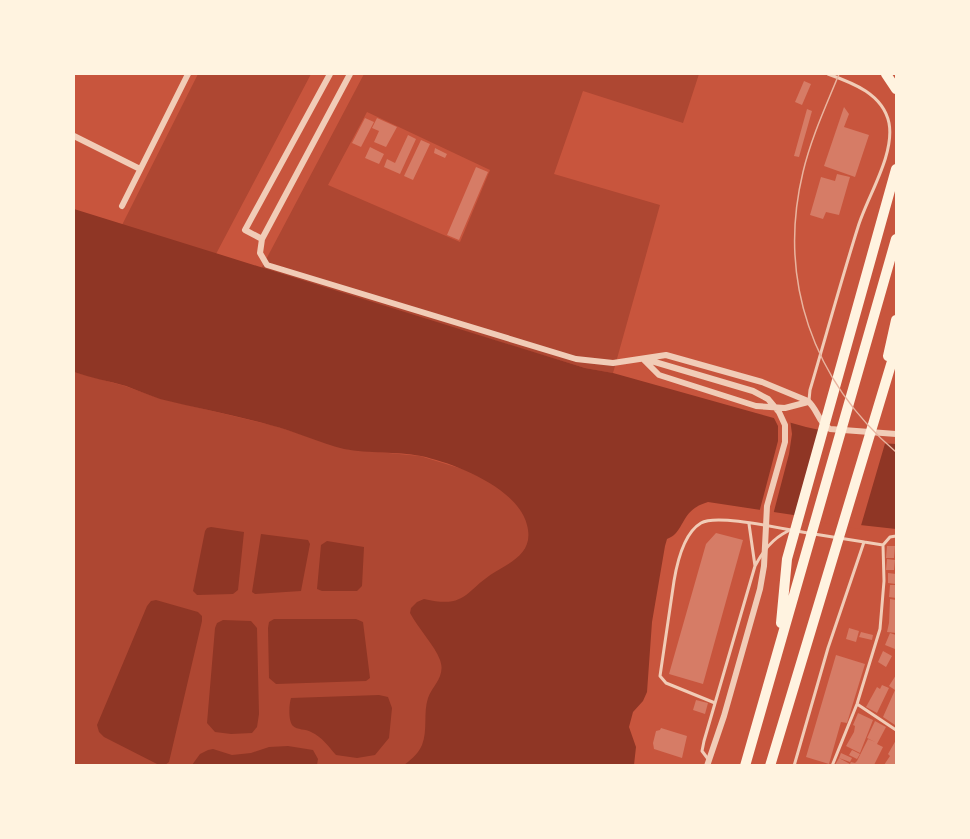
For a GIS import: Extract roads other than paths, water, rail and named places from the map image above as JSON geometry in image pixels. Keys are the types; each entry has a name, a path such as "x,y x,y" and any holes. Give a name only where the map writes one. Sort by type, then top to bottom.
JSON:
{"highway":[{"path":"886,74 897,89"},
{"path":"779,648 787,559 897,169"},
{"path":"745,765 897,239"},
{"path":"872,427 897,320"},
{"path":"770,765 897,348"}],"street":[{"path":"122,206 188,74"},
{"path":"262,239 245,231 330,74"},
{"path":"350,74 262,239 260,253 267,265 576,359 602,363 666,355 762,382 808,401 815,407 821,422 830,429 897,435"},
{"path":"74,136 140,169"},
{"path":"644,359 659,375 756,406 785,408 808,401"},
{"path":"644,359 753,391 774,405 782,418 785,434 783,452 768,506 765,566 760,589 709,763"}],"lane":[{"path":"808,401 858,225 886,155 890,133 889,122 883,108 875,98 852,83 828,74"},
{"path":"715,703 661,680 664,641 674,581 682,552 700,523 717,519 884,545"},
{"path":"749,524 755,567"},
{"path":"709,763 704,755 703,746 755,567 774,539 790,530"},
{"path":"832,765 857,704 880,629 883,605 884,545 890,537 897,536"},
{"path":"794,765 828,648 864,542"},
{"path":"857,704 897,730"}],"tram line":[{"path":"839,74 814,134 803,172 796,212 795,251 799,289 809,326 823,361 843,393 867,424 896,452"}]}
